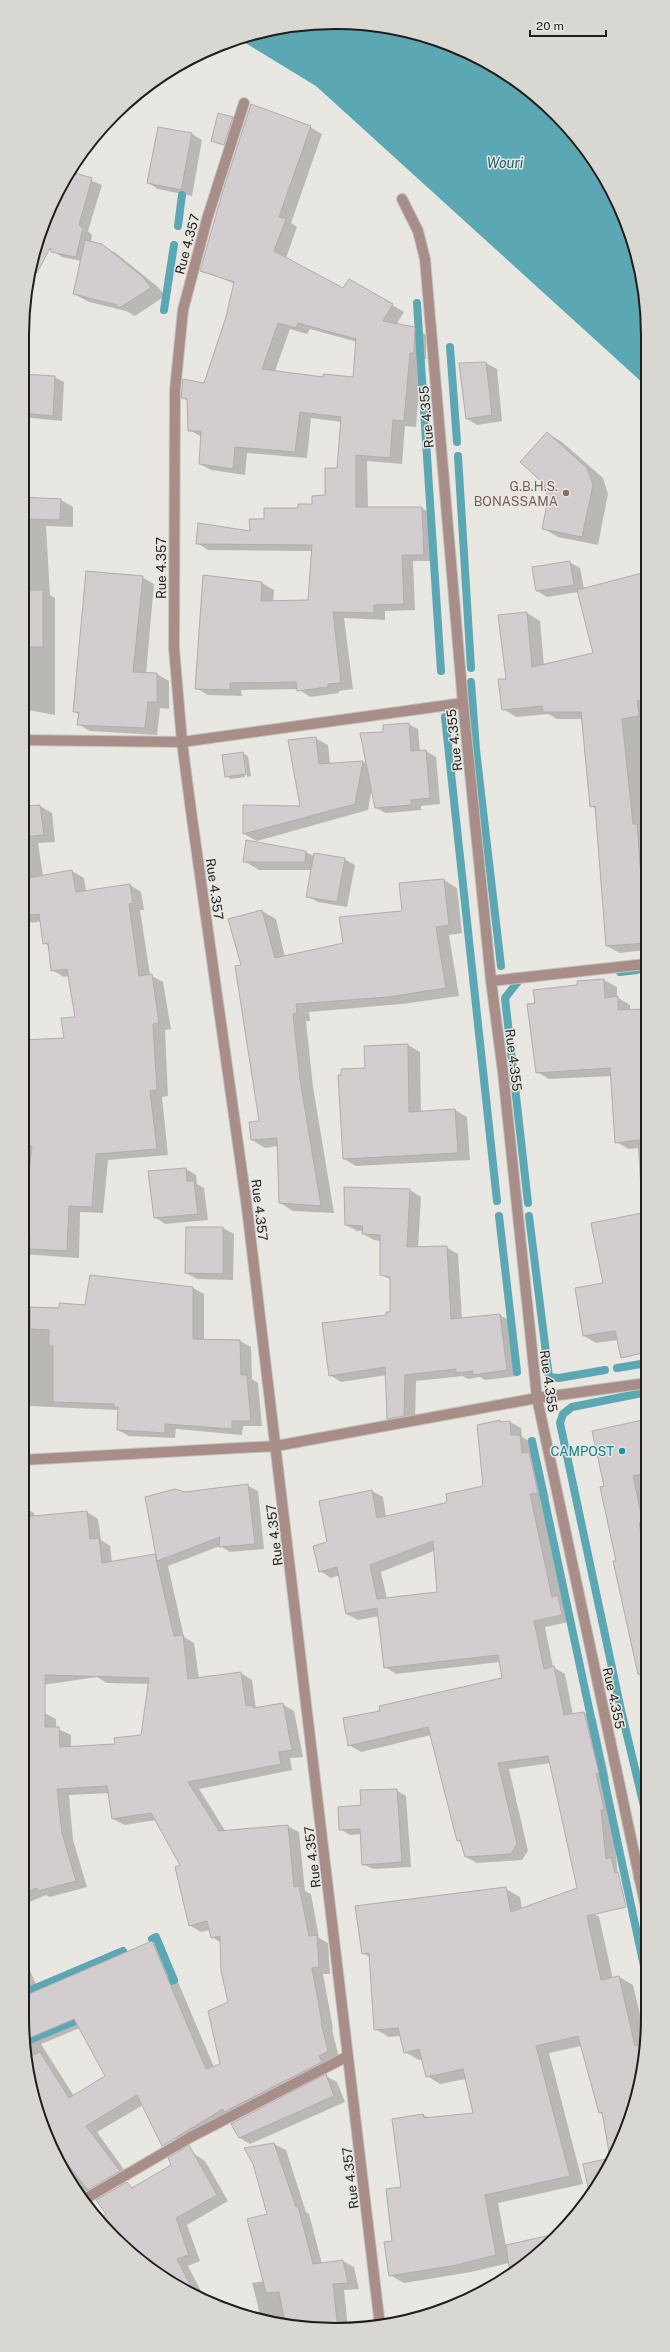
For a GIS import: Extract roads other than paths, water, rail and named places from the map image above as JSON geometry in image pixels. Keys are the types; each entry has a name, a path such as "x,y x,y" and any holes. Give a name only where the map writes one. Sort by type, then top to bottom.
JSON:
{"street":[{"name":"Rue 4.357","path":"244,104 207,219 183,310 175,390 174,648 182,742 247,1208 379,2319"},
{"name":"Rue 4.355","path":"402,199 418,231 425,259 463,703 491,981 503,1072 537,1398 641,1864"},
{"path":"29,740 182,742 463,703"},
{"path":"491,981 641,965"},
{"path":"29,1460 276,1446 537,1398 641,1384"},
{"path":"88,2197 189,2138 348,2056"}],"water":[{"name":"Wouri","path":"335,29 375,32 414,39 452,52 488,70 521,92 537,105 565,133 578,149 600,182 618,218 631,256 638,295 641,335 641,381 316,86 245,43 275,35"}],"waterway":[{"path":"178,226 182,195"},
{"path":"164,310 174,245"},
{"path":"417,303 441,671"},
{"path":"450,347 457,442"},
{"path":"458,456 471,668"},
{"path":"471,682 476,750 501,966"},
{"path":"445,717 497,1201"},
{"path":"620,972 637,970"},
{"path":"524,978 520,979 505,998 528,1203"},
{"path":"499,1216 517,1372"},
{"path":"529,1216 549,1377 559,1378 605,1370"},
{"path":"617,1368 641,1364"},
{"path":"641,1393 572,1407 563,1414 560,1423 621,1710 641,1794"},
{"path":"532,1441 641,1952"},
{"path":"152,1939 156,1937 174,1980 160,1985"},
{"path":"29,1991 123,1951"},
{"path":"30,2039 85,2017"}],"place":[{"name":"G.B.H.S. BONASSAMA","path":"566,493"},
{"name":"CAMPOST","path":"622,1451"}]}
